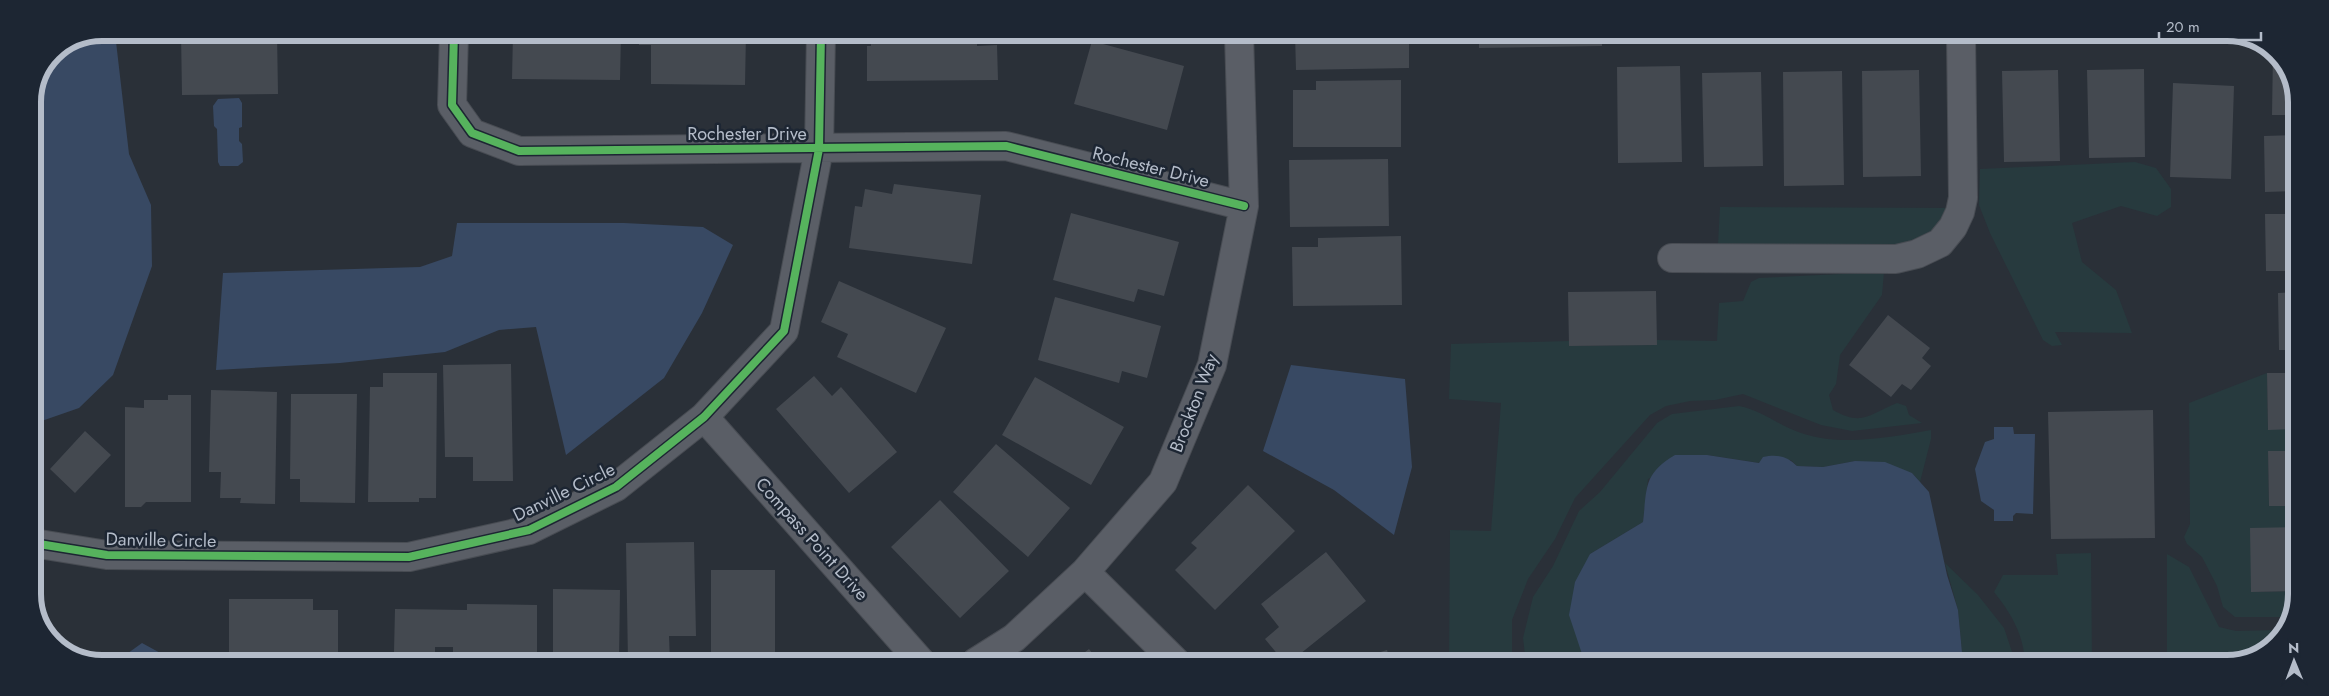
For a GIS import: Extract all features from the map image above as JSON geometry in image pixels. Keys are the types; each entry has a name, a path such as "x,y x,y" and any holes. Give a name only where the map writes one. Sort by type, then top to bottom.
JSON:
{"street":[{"name":"Rochester Drive","path":"454,41 452,105 472,133 520,151 1006,146 1244,206"},
{"name":"Danville Circle","path":"41,544 107,555 409,557 529,530 616,487 704,416 784,330 819,149 822,41"},
{"name":"Brockton Way","path":"987,655 1014,638 1085,572 1163,482 1212,365 1244,206 1239,41"},
{"path":"1672,258 1896,260 1917,254 1940,243 1954,227 1963,198 1961,41"},
{"name":"Compass Point Drive","path":"704,416 915,655"},
{"path":"1085,572 1169,655"}],"green space":[{"path":"2135,162 2156,168 2171,189 2171,207 2157,216 2121,206 2072,223 2082,262 2116,290 2132,333 2055,332 2062,345 2052,346 2043,340 1990,233 1979,205 1980,169"},
{"path":"1720,207 1950,208 1922,243 1830,247 1718,244"},
{"path":"1884,272 1882,295 1840,355 1836,384 1829,395 1833,410 1852,418 1872,415 1897,403 1906,406 1909,415 1922,423 1852,431 1821,425 1743,394 1715,400 1690,401 1666,406 1650,415 1575,498 1555,539 1528,579 1512,620 1512,655 1449,655 1450,530 1491,531 1501,403 1449,399 1451,344 1569,341 1570,346 1657,345 1657,340 1717,341 1719,303 1743,301 1751,282 1759,278"},
{"path":"2267,373 2268,429 2288,429 2288,451 2268,451 2269,506 2288,506 2288,537 2251,592 2288,591 2283,617 2235,617 2223,607 2217,586 2202,557 2187,544 2184,537 2190,524 2189,403"},
{"path":"1739,406 1755,411 1801,433 1817,437 1849,440 1866,439 1931,430 1931,439 1920,482 1912,473 1855,461 1823,467 1797,466 1791,460 1760,463 1707,455 1648,479 1643,522 1590,554 1581,655 1525,655 1523,638 1533,597 1553,566 1579,511 1600,492 1657,423 1672,414"},
{"path":"2091,553 2092,655 2024,655 2016,625 1994,592 2003,575 2058,575 2056,554"},
{"path":"2167,554 2189,567 2219,627 2236,631 2275,630 2264,642 2254,648 2226,655 2167,655"},
{"path":"1945,563 1978,595 2004,628 2013,655 1962,655 1958,610"}],"water":[{"path":"116,41 129,154 151,205 152,266 113,375 79,408 41,421 42,91 52,69 59,59 69,52 91,42"},
{"path":"239,98 242,103 242,127 239,128 239,141 242,144 243,162 238,166 220,166 218,162 217,129 214,126 213,106 218,99"},
{"path":"457,223 624,223 703,227 733,245 702,313 664,378 566,455 536,327 499,330 445,352 340,363 216,370 223,273 420,267 452,256"},
{"path":"1291,365 1405,379 1412,467 1394,535 1334,490 1263,451"},
{"path":"1994,427 2013,427 2014,434 2035,434 2033,514 2016,513 2013,516 2013,521 1994,521 1994,510 1981,501 1975,469 1985,442 1994,439"},
{"path":"1675,455 1707,455 1759,463 1763,457 1777,456 1786,458 1797,466 1823,467 1855,461 1885,462 1912,473 1929,492 1947,575 1958,610 1962,655 1582,655 1569,615 1575,582 1590,554 1643,522 1648,483 1657,469"},
{"path":"142,643 164,655 125,655"}],"building":[{"path":"181,41 277,41 278,94 182,95"},
{"path":"513,41 621,41 620,80 512,79"},
{"path":"639,41 746,41 745,85 651,84 651,45 639,45"},
{"path":"871,41 977,41 977,46 997,45 998,80 867,81 867,46 871,46"},
{"path":"1092,41 1184,66 1167,130 1074,104"},
{"path":"1295,41 1409,41 1409,68 1296,70"},
{"path":"1479,41 1602,41 1602,46 1479,48"},
{"path":"2273,63 2280,72 2286,87 2288,115 2272,115"},
{"path":"1680,66 1682,162 1618,163 1617,67"},
{"path":"2144,69 2145,157 2089,158 2087,70"},
{"path":"1919,70 1921,176 1863,177 1862,71"},
{"path":"2058,70 2060,161 2004,162 2002,71"},
{"path":"1842,71 1844,185 1784,186 1783,72"},
{"path":"1761,72 1763,166 1704,167 1702,73"},
{"path":"1401,80 1401,147 1293,147 1293,90 1316,90 1316,81"},
{"path":"2173,83 2234,86 2231,179 2170,177"},
{"path":"2288,135 2288,191 2265,192 2264,136"},
{"path":"1388,159 1389,226 1290,227 1289,160"},
{"path":"894,184 981,195 972,264 849,248 855,206 862,207 865,189 892,194"},
{"path":"1071,213 1179,242 1164,296 1138,289 1134,302 1053,280"},
{"path":"2265,214 2288,214 2288,271 2266,271"},
{"path":"1401,236 1402,305 1293,306 1292,247 1318,247 1318,238"},
{"path":"839,281 946,328 916,393 837,357 848,334 821,322"},
{"path":"1656,291 1657,345 1569,346 1568,292"},
{"path":"2288,292 2288,350 2279,350 2278,293"},
{"path":"1055,297 1161,326 1147,378 1122,371 1119,383 1038,360"},
{"path":"1888,315 1930,348 1922,358 1931,366 1911,390 1902,384 1891,397 1849,365"},
{"path":"511,364 513,481 473,481 473,457 445,457 443,365"},
{"path":"383,373 437,373 436,498 419,498 419,502 368,502 370,387 383,387"},
{"path":"2267,373 2288,373 2288,429 2268,430"},
{"path":"814,376 832,396 841,387 897,452 849,493 776,409"},
{"path":"1035,377 1124,427 1091,485 1002,435"},
{"path":"211,390 277,392 275,504 240,503 241,498 220,498 221,472 209,472"},
{"path":"291,394 357,394 355,503 300,502 300,479 290,479"},
{"path":"168,395 191,395 191,502 146,502 141,507 125,507 125,407 144,408 144,400 168,400"},
{"path":"2153,410 2155,538 2051,539 2048,412"},
{"path":"85,431 111,455 75,493 50,469"},
{"path":"996,444 1070,508 1028,557 953,492"},
{"path":"2268,451 2288,451 2288,506 2269,506"},
{"path":"1248,485 1295,531 1215,610 1175,570 1197,548 1191,543"},
{"path":"940,500 1009,571 960,618 891,547"},
{"path":"2288,527 2288,591 2251,592 2250,528"},
{"path":"694,542 696,636 669,636 670,655 628,655 626,543"},
{"path":"1326,552 1366,601 1299,655 1278,655 1265,639 1279,627 1261,604"},
{"path":"711,570 775,570 775,655 711,655"},
{"path":"553,589 620,590 619,655 553,655"},
{"path":"229,599 313,599 313,610 338,610 338,655 229,655"},
{"path":"467,604 537,605 537,655 453,654 453,647 435,647 435,653 394,652 395,609 467,610"},
{"path":"52,629 61,634 59,637"},
{"path":"1089,649 1094,655 1081,655"},
{"path":"1387,650 1389,655 1371,655"}],"cycle path":[{"path":"454,41 452,105 472,133 519,151 1006,146 1244,206"},
{"path":"41,544 107,555 409,557 529,530 616,487 704,417 784,331 819,149 821,41"}]}
